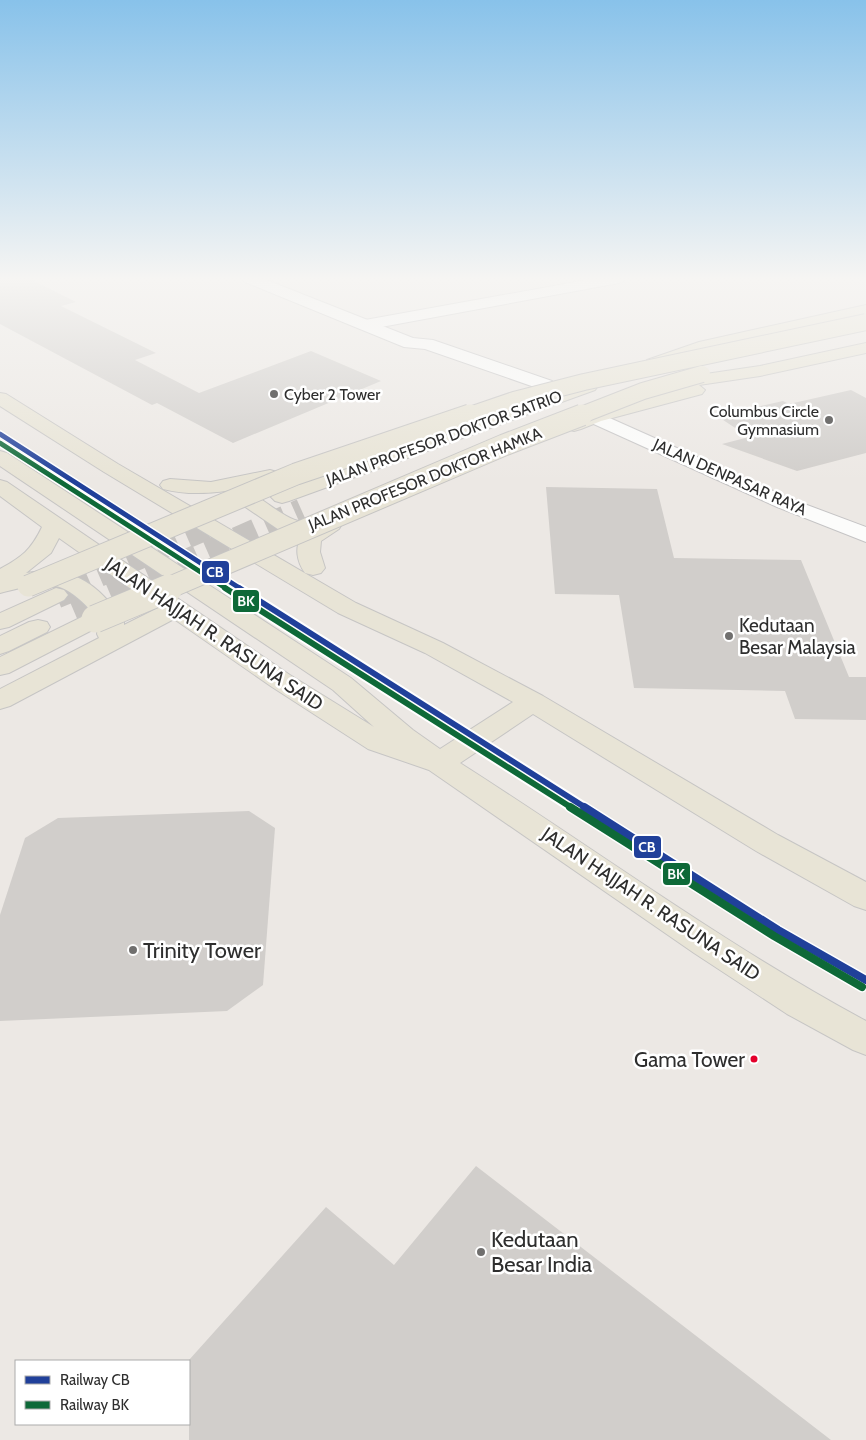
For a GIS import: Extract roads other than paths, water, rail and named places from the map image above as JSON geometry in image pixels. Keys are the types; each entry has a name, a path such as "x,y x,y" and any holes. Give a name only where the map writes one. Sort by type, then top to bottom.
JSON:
{"main road":[{"path":"170,485 211,488 271,476 488,401 704,346"},
{"name":"JALAN PROFESOR DOKTOR SATRIO","path":"282,497 560,396 704,346"},
{"path":"0,599 296,474 470,414 584,382 752,346"},
{"name":"JALAN PROFESOR DOKTOR HAMKA","path":"0,667 95,619 338,514 604,405 691,376 840,346"},
{"name":"JALAN PROFESOR DOKTOR SATRIO","path":"301,509 534,420 606,398 642,389 760,371 866,348"},
{"path":"271,476 253,489 248,500 293,529 313,529 594,417 739,379 760,371"},
{"path":"0,398 347,608 434,648 533,702 767,843 866,897"},
{"path":"34,420 78,432 400,618 419,632 434,648"},
{"name":"JALAN HAJJAH R. RASUNA SAID","path":"0,456 342,684 403,737 439,763 745,968 800,1003 866,1039"},
{"name":"JALAN HAJJAH R. RASUNA SAID","path":"0,486 281,681 378,742 439,763"},
{"path":"313,568 308,552 308,541 315,533 334,522"},
{"path":"0,578 24,565 43,548 54,525"},
{"path":"0,586 16,582 50,579 63,579 73,584 104,609 112,622 110,632 97,649"},
{"path":"0,622 65,602 0,646"},
{"path":"0,700 176,608"},
{"path":"439,763 533,702"}],"street":[{"path":"412,346 413,350 518,393"},
{"path":"433,346 546,385"},
{"name":"JALAN DENPASAR RAYA","path":"594,417 784,503 866,535"}],"tunnel":[{"path":"119,589 301,509"},
{"path":"70,589 215,526"},
{"path":"56,595 73,588"},
{"path":"73,609 122,588"}],"rail line":[{"name":"CB","path":"0,434 353,661 778,930 866,980"},
{"name":"BK","path":"0,443 774,936 862,987"}],"place":[{"name":"Cyber 2 Tower","path":"274,394"},
{"name":"Columbus Circle Gymnasium","path":"829,420"},
{"name":"Kedutaan Besar Malaysia","path":"729,636"},
{"name":"Trinity Tower","path":"133,950"},
{"name":"Gama Tower","path":"754,1059"},
{"name":"Kedutaan Besar India","path":"481,1252"}]}
